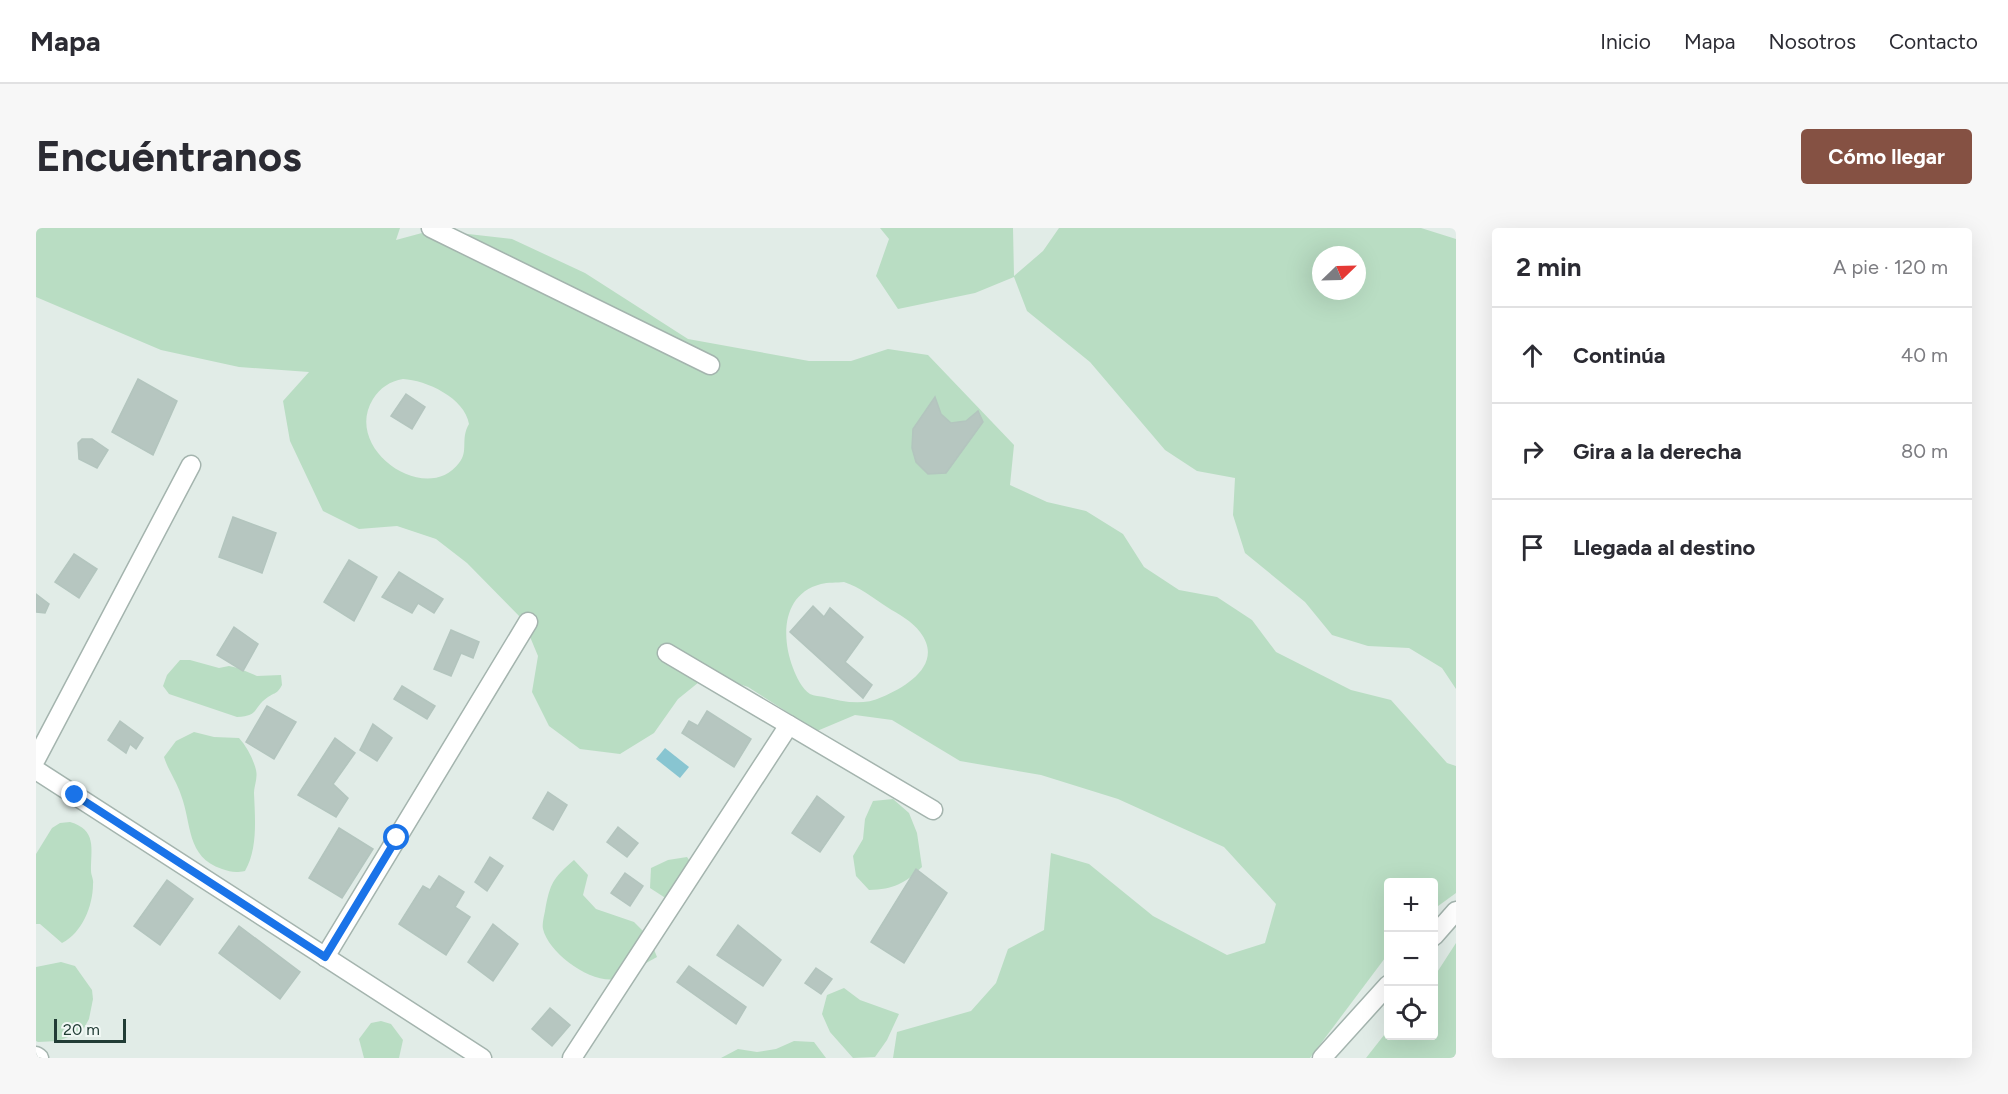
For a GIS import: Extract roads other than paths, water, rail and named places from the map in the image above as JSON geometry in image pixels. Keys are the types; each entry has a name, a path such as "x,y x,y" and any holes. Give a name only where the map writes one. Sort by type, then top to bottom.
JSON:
{"street":[{"path":"432,228 710,365"},
{"path":"36,759 191,465"},
{"path":"325,957 528,622"},
{"path":"667,652 933,810"},
{"path":"572,1058 789,725"},
{"path":"36,770 482,1058"},
{"path":"1438,932 1456,911"},
{"path":"1322,1058 1388,986"}],"water":[{"path":"665,748 689,767 680,778 656,759"}]}
